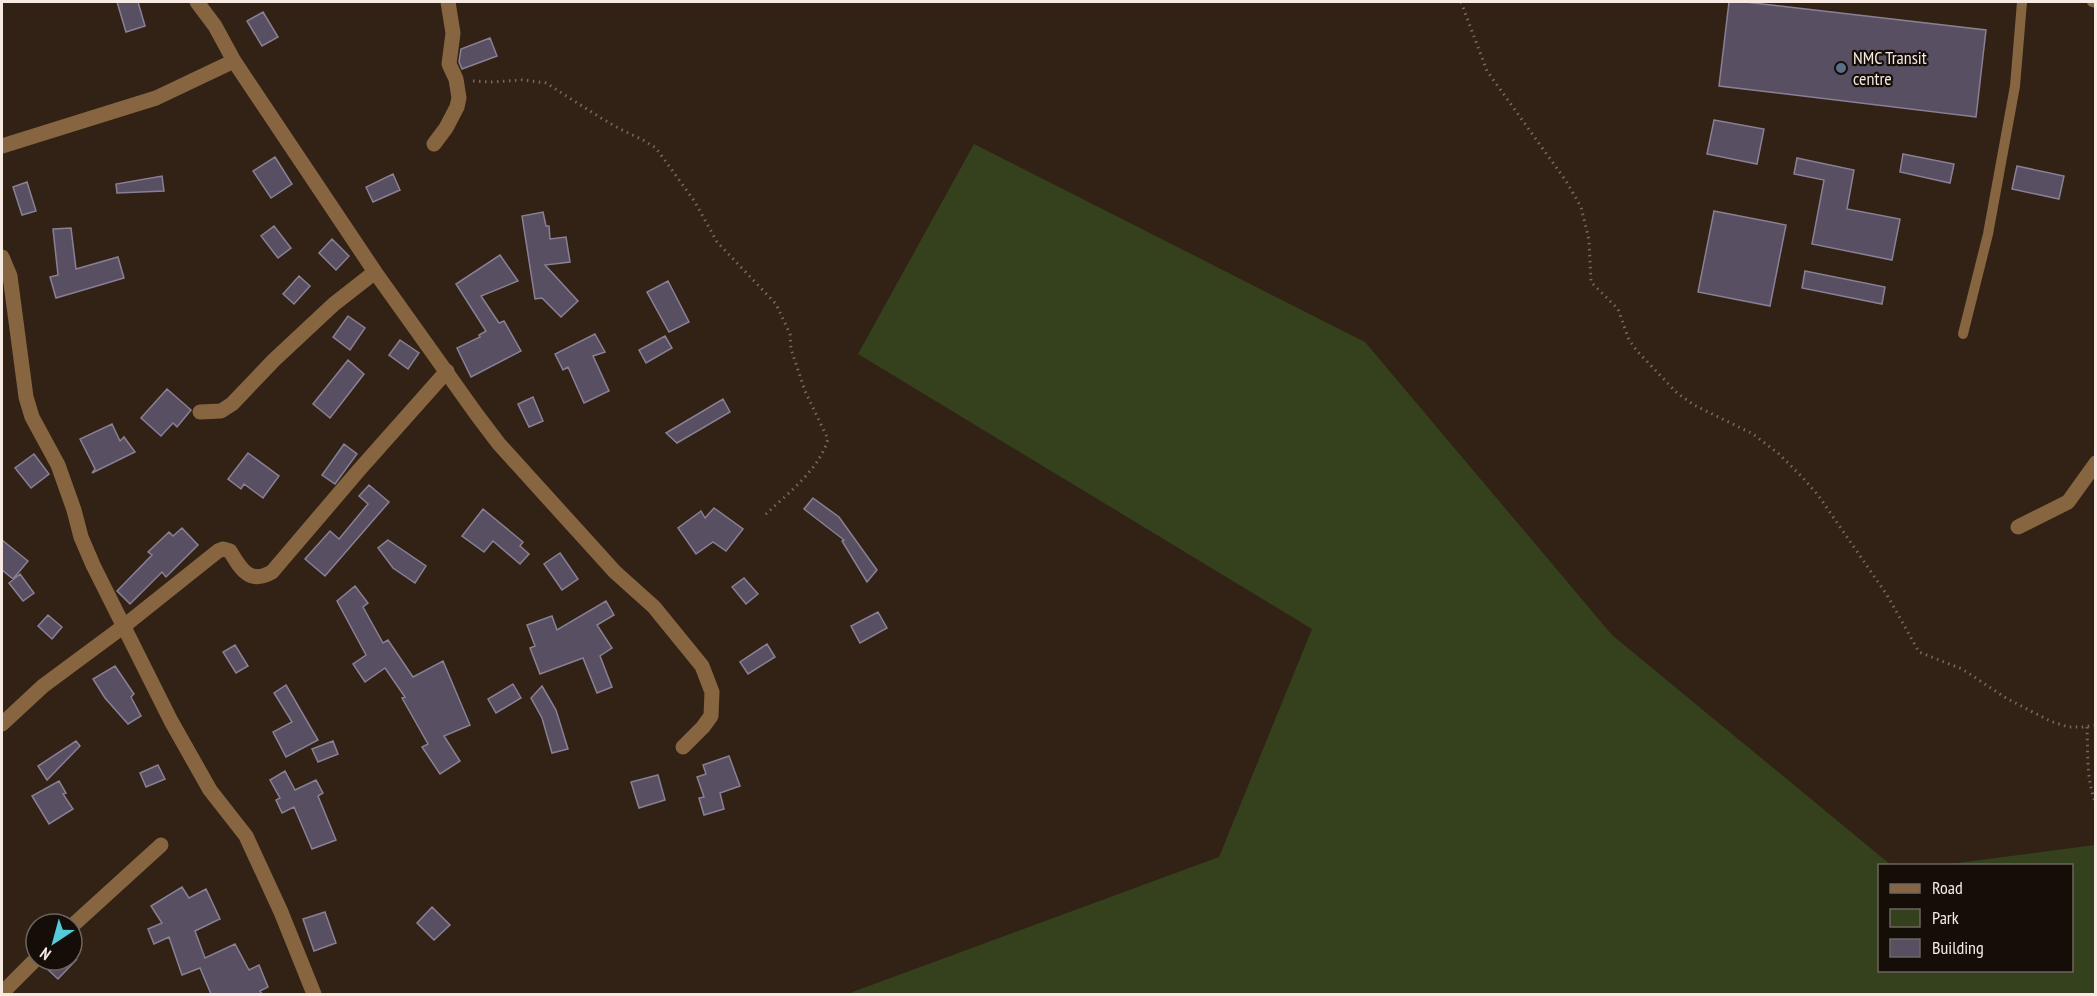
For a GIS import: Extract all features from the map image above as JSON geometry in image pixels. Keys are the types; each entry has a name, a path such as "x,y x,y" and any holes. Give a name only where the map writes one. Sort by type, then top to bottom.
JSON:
{"street":[{"path":"196,2 215,26 234,61 375,272 500,444 615,572 654,607 702,666 712,692 711,716 683,747"},
{"path":"434,144 457,107 459,89 449,64 453,33 448,2"},
{"path":"2,146 156,98 234,61"},
{"path":"2,257 10,276 26,397 33,417 58,465 75,510 81,537 171,721 210,790 246,836 281,912 314,994"},
{"path":"200,412 221,411 232,404 274,360 334,304 375,272"},
{"path":"2,724 43,686 223,549 230,551 241,568 252,577 262,578 272,572 447,371"},
{"path":"2018,527 2068,502 2096,464"},
{"path":"84,915 161,845"},
{"path":"2,993 24,971"}],"lane":[{"path":"1964,334 1988,234 2015,86 2022,2"}],"path":[{"path":"1461,2 1470,31 1487,71 1566,180 1581,207 1589,240 1591,282 1618,309 1629,340 1637,351 1677,393 1694,405 1753,434 1779,454 1803,478 1818,495 1887,595 1920,652 1962,669 2006,698 2050,721 2068,727 2096,725"},
{"path":"456,79 492,82 522,80 546,83 620,129 656,148 695,201 717,242 776,304 790,334 791,349 805,391 828,439 825,450 808,472 765,515"},
{"path":"2087,727 2092,795 2096,804"}],"green space":[{"path":"974,144 1365,342 1612,635 1890,864 1878,864 1878,972 2073,972 2073,864 1950,864 2095,845 2095,994 847,994 1219,857 1312,629 858,354"}],"building":[{"path":"117,2 138,2 145,26 126,32"},
{"path":"1729,2 1986,30 1976,117 1719,86"},
{"path":"263,12 278,37 262,46 247,21"},
{"path":"490,38 497,56 462,69 459,62 461,49"},
{"path":"1714,120 1764,129 1757,164 1707,154"},
{"path":"1903,154 1954,164 1950,183 1900,172"},
{"path":"275,157 292,184 271,198 253,171"},
{"path":"1797,158 1854,170 1847,209 1900,219 1892,260 1812,244 1824,180 1794,174"},
{"path":"2017,166 2064,176 2059,199 2012,189"},
{"path":"393,174 400,190 373,202 366,187"},
{"path":"162,176 164,191 117,193 116,184"},
{"path":"27,182 36,211 22,215 13,187"},
{"path":"1714,211 1786,225 1770,306 1698,292"},
{"path":"543,212 546,226 549,226 550,239 566,237 570,262 545,265 578,301 561,317 542,298 535,299 522,216"},
{"path":"274,226 291,248 278,258 261,236"},
{"path":"71,228 76,269 118,257 124,278 56,298 50,277 58,275 53,229"},
{"path":"332,239 349,256 336,270 319,253"},
{"path":"500,255 518,281 481,296 499,323 504,321 521,351 471,377 457,348 480,337 479,335 486,331 456,284"},
{"path":"1805,271 1885,287 1882,304 1802,288"},
{"path":"299,276 310,286 294,304 283,294"},
{"path":"668,281 689,322 669,332 647,292"},
{"path":"348,316 365,328 350,350 333,337"},
{"path":"595,334 605,352 593,356 609,391 584,403 568,367 563,370 555,354"},
{"path":"665,336 672,348 646,363 639,350"},
{"path":"400,340 419,353 408,369 389,355"},
{"path":"348,360 364,374 330,418 313,404"},
{"path":"167,389 191,410 177,427 173,423 161,436 141,418"},
{"path":"533,397 543,421 529,427 518,404"},
{"path":"723,399 730,412 677,443 666,433"},
{"path":"112,424 120,441 124,437 135,452 92,473 95,469 80,439"},
{"path":"344,444 357,454 335,484 322,475"},
{"path":"248,453 279,476 263,498 244,484 241,489 228,479"},
{"path":"34,454 49,474 31,488 15,468"},
{"path":"369,485 389,502 325,576 305,559 330,531 339,539 368,504 359,496"},
{"path":"813,498 839,517 877,570 867,582 842,541 844,540 804,509"},
{"path":"714,508 743,529 726,551 713,542 696,554 678,528 701,511 705,518"},
{"path":"483,509 523,542 520,546 529,554 520,564 493,541 484,552 462,536"},
{"path":"182,528 198,545 166,577 162,572 130,604 117,591 152,555 148,552 169,532 173,536"},
{"path":"2,540 28,561 13,579 2,570"},
{"path":"388,540 426,566 415,583 393,568 378,548"},
{"path":"560,553 578,579 562,590 544,564"},
{"path":"20,574 34,593 23,601 9,583"},
{"path":"744,578 758,594 746,604 732,587"},
{"path":"355,586 368,603 363,607 383,643 388,640 413,677 443,661 470,725 444,736 460,761 440,774 422,747 428,744 402,698 405,697 385,668 365,682 353,664 366,655 337,601"},
{"path":"606,601 614,615 597,625 612,648 600,656 612,687 597,693 583,658 540,674 530,648 535,646 527,625 552,616 557,630"},
{"path":"878,612 887,628 860,643 851,626"},
{"path":"48,615 62,627 52,639 38,626"},
{"path":"767,644 775,657 748,674 740,662"},
{"path":"235,645 248,666 236,673 223,652"},
{"path":"115,666 134,694 131,697 141,716 128,724 105,698 93,679"},
{"path":"513,684 521,698 496,713 488,699"},
{"path":"286,685 318,740 286,757 273,732 292,722 274,693"},
{"path":"542,686 556,710 568,749 552,753 542,718 531,698"},
{"path":"76,741 80,746 47,780 38,766"},
{"path":"333,741 338,754 318,762 312,749"},
{"path":"729,756 740,786 720,793 724,809 704,815 699,798 704,797 697,777 706,774 703,765"},
{"path":"158,765 165,779 146,787 140,773"},
{"path":"285,771 295,790 316,780 323,793 318,796 336,840 312,849 294,807 282,813 276,800 280,798 270,780"},
{"path":"658,775 665,800 639,808 631,782"},
{"path":"59,781 66,793 63,794 73,809 49,824 32,796"},
{"path":"182,887 189,898 206,889 220,919 195,931 205,958 235,944 249,970 259,965 268,987 260,991 262,994 211,994 200,968 182,975 169,937 154,944 148,929 162,923 151,906"},
{"path":"432,907 450,925 434,940 417,923"},
{"path":"325,912 336,943 314,951 303,919"},
{"path":"50,972 65,972 58,979"}],"place":[{"name":"NMC Transit centre","path":"1841,68"}]}
